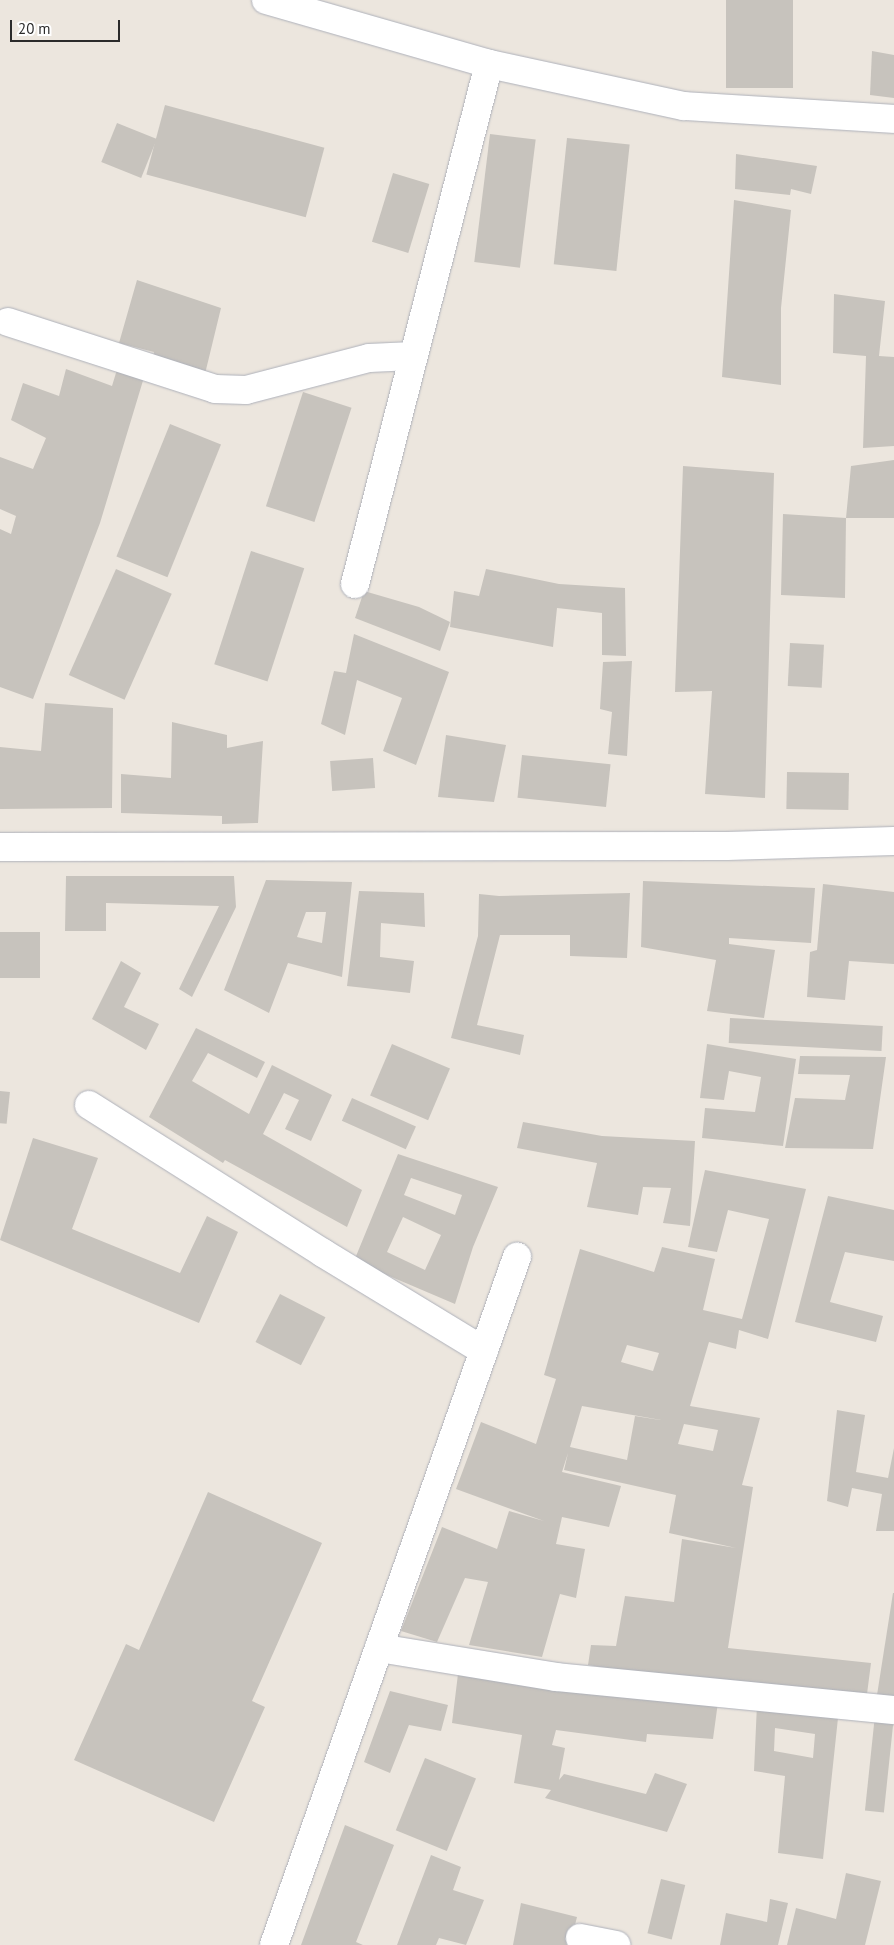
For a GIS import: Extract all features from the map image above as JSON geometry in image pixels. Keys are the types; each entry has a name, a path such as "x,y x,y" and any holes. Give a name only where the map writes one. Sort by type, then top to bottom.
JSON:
{"street":[{"path":"266,0 489,64 684,106 894,118"},
{"path":"355,584 489,64"},
{"path":"8,322 215,388 246,390 369,358 414,356"},
{"path":"0,848 727,846 894,841"},
{"path":"89,1105 322,1253 484,1351"},
{"path":"274,1945 517,1257"},
{"path":"378,1648 556,1677 894,1710"},
{"path":"580,1938 616,1945"}],"building":[{"path":"726,0 793,0 793,88 726,88"},
{"path":"872,51 894,55 894,98 870,95"},
{"path":"165,105 324,148 306,217 146,175"},
{"path":"117,123 157,139 141,178 101,162"},
{"path":"490,134 536,140 520,268 474,262"},
{"path":"567,138 630,145 616,271 554,264"},
{"path":"736,154 817,166 811,194 791,189 790,195 735,189"},
{"path":"393,173 429,184 408,253 372,242"},
{"path":"734,200 791,210 781,308 781,385 722,377"},
{"path":"137,280 221,308 204,378 152,361 154,352 119,343"},
{"path":"834,294 885,301 879,356 894,357 894,446 863,448 866,356 833,353"},
{"path":"119,363 145,374 100,523 33,699 0,687 0,529 11,534 16,516 0,509 0,457 33,469 46,438 11,420 23,383 59,396 66,369 112,386"},
{"path":"303,392 352,408 314,522 266,506"},
{"path":"170,424 221,445 167,577 116,557"},
{"path":"894,460 894,518 846,518 851,466"},
{"path":"683,466 774,473 765,798 705,794 712,691 675,692"},
{"path":"783,514 846,518 845,598 781,595"},
{"path":"251,551 304,568 267,681 214,664"},
{"path":"116,569 172,594 125,700 69,675"},
{"path":"486,569 559,584 625,588 626,656 602,655 602,613 557,608 553,647 450,627 454,591 479,596"},
{"path":"364,591 419,607 450,622 440,651 355,618"},
{"path":"354,634 449,672 416,765 383,751 402,698 357,680 345,735 321,724 334,671 346,673"},
{"path":"790,643 824,645 822,688 788,686"},
{"path":"632,661 627,756 608,754 612,712 600,709 603,662"},
{"path":"45,703 113,708 112,808 0,809 0,747 41,751"},
{"path":"172,722 227,735 227,748 263,741 258,823 222,824 222,816 121,813 121,774 171,778"},
{"path":"446,735 506,745 494,802 438,797"},
{"path":"522,755 611,764 606,807 518,798"},
{"path":"373,758 375,788 332,791 330,761"},
{"path":"787,772 849,773 848,810 786,809"},
{"path":"66,876 234,876 236,907 192,997 179,989 219,906 106,903 106,931 65,931"},
{"path":"266,880 352,882 342,977 288,963 269,1013 224,990","holes":["306,912 326,912 322,943 297,937"]},
{"path":"643,881 815,888 811,943 729,938 729,944 775,950 764,1018 707,1011 716,960 641,947"},
{"path":"823,884 894,892 894,964 849,961 845,1000 807,997 810,952 817,950"},
{"path":"359,891 424,893 425,927 381,923 380,957 414,961 410,993 347,986"},
{"path":"630,893 627,958 570,956 570,935 500,935 477,1025 524,1035 520,1055 451,1038 478,936 479,894 499,896"},
{"path":"0,932 40,932 40,978 0,978"},
{"path":"121,961 141,973 124,1007 159,1024 146,1050 92,1019"},
{"path":"730,1018 883,1026 881,1051 729,1043"},
{"path":"196,1028 265,1062 257,1078 208,1053 192,1081 249,1114 272,1065 332,1095 311,1141 285,1129 299,1100 284,1093 263,1134 362,1190 347,1227 225,1160 223,1163 149,1117"},
{"path":"392,1044 450,1069 428,1120 370,1096"},
{"path":"707,1044 796,1059 783,1146 702,1138 705,1108 755,1112 761,1077 729,1071 724,1100 700,1098"},
{"path":"800,1056 886,1057 873,1149 785,1148 795,1098 845,1100 850,1075 798,1074"},
{"path":"0,1091 10,1092 7,1124 0,1123"},
{"path":"352,1098 416,1126 406,1149 342,1121"},
{"path":"523,1122 602,1136 695,1141 690,1226 663,1223 671,1188 643,1187 638,1215 587,1207 597,1163 517,1148"},
{"path":"33,1138 98,1158 72,1229 180,1273 207,1216 238,1232 199,1323 0,1240"},
{"path":"398,1154 498,1187 473,1247 455,1304 354,1261","holes":["411,1178 462,1195 455,1215 404,1195","403,1217 441,1235 425,1270 387,1252"]},
{"path":"705,1170 806,1189 768,1339 739,1330 736,1349 709,1342 690,1406 760,1418 742,1485 753,1487 728,1648 871,1663 867,1694 635,1673 588,1665 591,1645 616,1646 625,1596 674,1602 682,1539 736,1548 669,1533 676,1495 564,1470 568,1453 562,1472 621,1486 609,1527 562,1517 556,1544 585,1549 576,1598 560,1594 542,1657 469,1645 488,1582 465,1578 437,1642 401,1631 442,1527 497,1549 509,1511 544,1521 456,1489 481,1422 536,1444 556,1379 544,1375 580,1249 654,1272 662,1247 715,1259 703,1310 742,1319 769,1219 728,1210 717,1252 688,1247","holes":["627,1345 659,1353 653,1371 621,1362","582,1406 661,1420 635,1416 627,1460 570,1447","684,1424 718,1430 713,1451 678,1444"]},
{"path":"828,1196 894,1210 894,1261 845,1252 830,1302 883,1316 876,1342 795,1322"},
{"path":"280,1294 325,1317 301,1365 255,1342"},
{"path":"837,1410 865,1415 856,1472 888,1478 894,1448 894,1531 876,1531 882,1494 852,1488 848,1507 827,1501"},
{"path":"208,1492 322,1543 252,1701 265,1707 214,1822 74,1760 126,1644 139,1650"},
{"path":"894,1593 894,1697 877,1695"},
{"path":"458,1674 718,1702 713,1739 647,1734 646,1742 556,1730 552,1745 565,1748 559,1780 564,1774 646,1794 655,1773 687,1784 667,1832 545,1798 551,1790 514,1783 522,1735 452,1723"},
{"path":"390,1691 448,1705 441,1731 409,1725 390,1773 364,1762"},
{"path":"757,1704 838,1718 823,1859 778,1853 785,1776 754,1771","holes":["775,1728 815,1734 813,1758 774,1751"]},
{"path":"875,1715 894,1717 884,1812 865,1810"},
{"path":"425,1758 476,1779 447,1851 396,1830"},
{"path":"345,1825 394,1845 356,1942 363,1945 301,1945"},
{"path":"431,1855 461,1867 453,1890 484,1900 466,1945 439,1938 436,1945 397,1945"},
{"path":"846,1873 881,1881 865,1945 787,1945 796,1908 836,1919"},
{"path":"661,1879 685,1885 672,1939 647,1933"},
{"path":"770,1899 788,1903 778,1945 720,1945 726,1913 767,1922"},
{"path":"521,1903 577,1917 570,1945 513,1945"}]}
